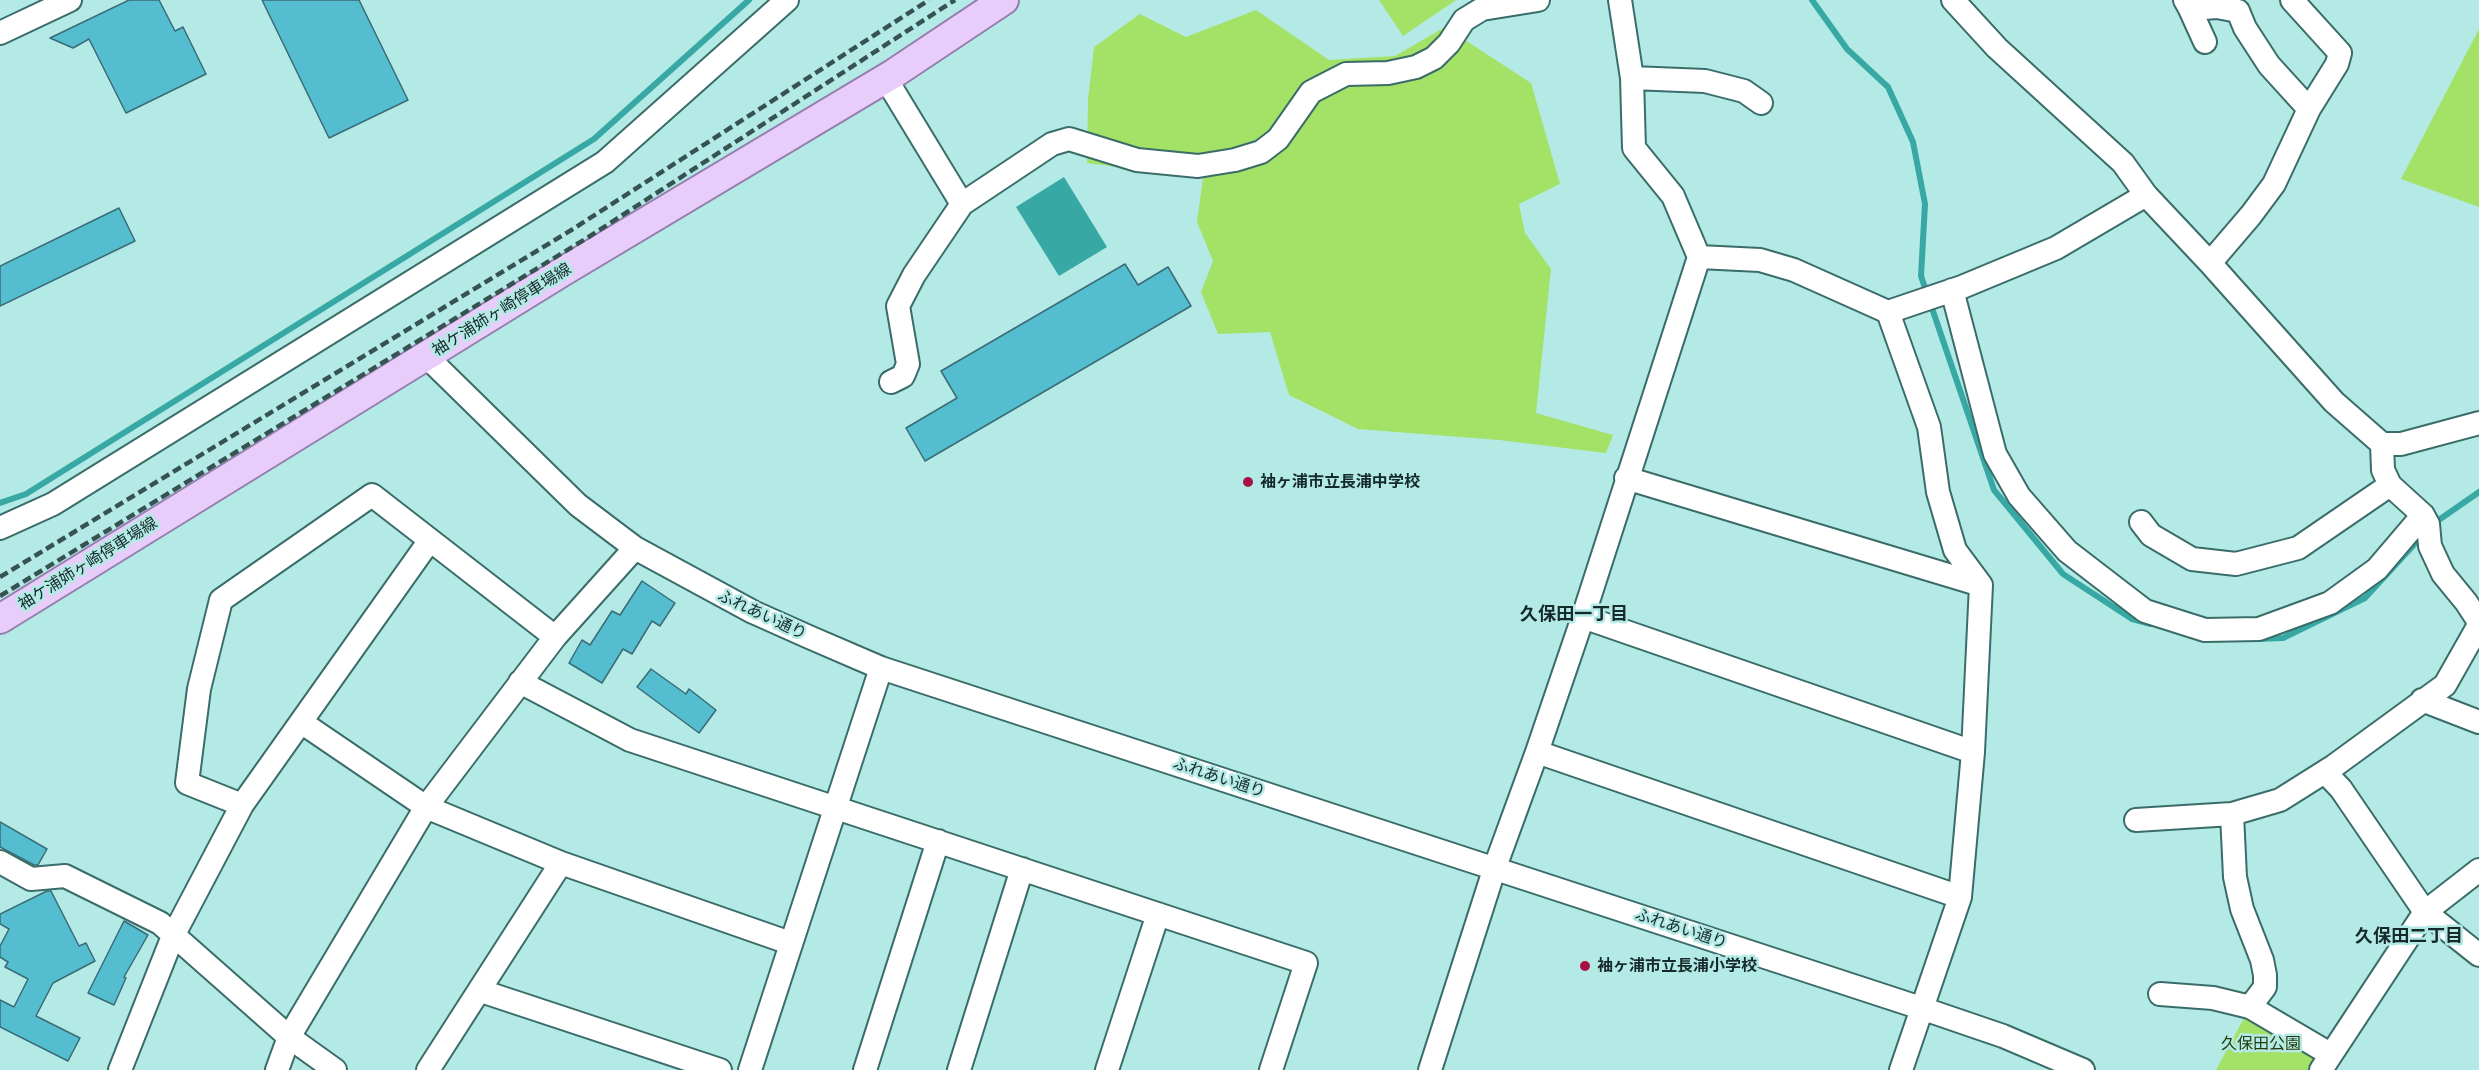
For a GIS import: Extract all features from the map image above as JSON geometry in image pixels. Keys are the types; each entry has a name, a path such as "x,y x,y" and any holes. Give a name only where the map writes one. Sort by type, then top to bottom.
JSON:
{"main road":[{"name":"袖ケ浦姉ヶ崎停車場線","path":"0,619 572,266 886,79 1004,0"}],"street":[{"path":"0,33 70,0"},
{"path":"0,528 53,504 605,162 787,0"},
{"path":"891,382 903,376 908,364 898,306 914,275 962,204 1052,144 1069,139 1137,160 1198,166 1235,160 1261,152 1278,139 1311,92 1346,74 1388,73 1416,67 1434,58 1449,43 1464,20 1482,9 1538,0"},
{"path":"1430,1070 1495,867 1583,616 1699,257 1673,196 1634,148 1632,78 1620,0"},
{"path":"1953,0 1997,48 2123,164 2146,195 2210,262 2334,402 2382,444 2401,444 2479,423"},
{"path":"2210,262 2251,215 2274,184 2309,110 2337,64 2340,53 2292,0"},
{"path":"2187,4 2238,11 2245,28 2269,65 2309,110"},
{"path":"2187,4 2205,42"},
{"path":"1632,78 1705,81 1744,91 1761,103"},
{"path":"886,79 962,204"},
{"path":"1699,257 1760,260 1794,270 1888,312 1952,290 2056,248 2146,195"},
{"path":"1952,290 1995,454 2019,496 2067,551 2145,611 2205,630 2259,629 2330,603 2377,569 2423,515"},
{"path":"1888,312 1929,427 1938,492 1955,550 1982,585 1973,752 1960,897 1901,1070"},
{"name":"ふれあい通り","path":"427,357 578,505 635,548 753,612 881,668 1921,1008 2003,1036 2083,1070"},
{"path":"2136,820 2232,814 2280,800 2325,772 2445,685 2479,624 2466,602 2444,574 2430,546 2428,524 2423,515 2390,485 2383,470 2382,444"},
{"path":"1626,478 1982,585"},
{"path":"2141,522 2151,535 2192,559 2236,564 2298,548 2390,485"},
{"path":"242,805 187,783 199,689 221,600 372,495 555,637"},
{"path":"120,1070 173,936 242,805 430,540"},
{"path":"277,1070 289,1037 426,807 555,637 635,548"},
{"path":"1583,616 1973,752"},
{"path":"750,1070 881,668"},
{"path":"520,682 630,740 1306,963 1272,1070"},
{"path":"2422,700 2479,722"},
{"path":"301,722 426,807 561,863 790,943"},
{"path":"1537,752 1960,897"},
{"path":"2325,772 2341,789 2425,912 2479,955"},
{"path":"2232,814 2235,877 2242,909 2259,952 2265,975 2265,987 2250,1006"},
{"path":"865,1070 938,841"},
{"path":"0,862 31,879 65,876 160,923 289,1037 335,1070"},
{"path":"428,1070 481,991 561,863"},
{"path":"959,1070 1022,869"},
{"path":"2160,994 2213,998 2250,1006 2325,1062 2425,912 2479,870"},
{"path":"1107,1070 1158,914"},
{"path":"481,991 720,1070"}],"green space":[{"path":"1379,0 1456,0 1403,36"},
{"path":"1256,10 1329,60 1395,56 1445,27 1531,83 1560,184 1519,204 1525,233 1551,269 1536,413 1613,435 1606,453 1499,440 1358,429 1289,395 1270,332 1218,334 1201,292 1213,261 1197,222 1203,178 1087,163 1088,100 1094,47 1140,14 1186,37"},
{"path":"2479,29 2479,207 2401,179"},
{"name":"久保田公園","path":"2250,1007 2330,1054 2321,1070 2216,1070"}],"water":[{"path":"1064,177 1107,247 1059,276 1016,207"}],"building":[{"path":"129,0 159,0 175,31 183,27 206,74 126,113 89,39 73,48 50,38"},
{"path":"262,0 359,0 408,100 329,138"},
{"path":"119,208 135,241 0,306 0,266"},
{"path":"1125,264 1138,285 1168,267 1191,306 925,461 906,428 957,398 941,371"},
{"path":"642,581 675,603 660,626 652,621 632,654 623,649 602,683 569,663 582,640 590,645 612,611 620,615"},
{"path":"651,669 686,694 689,689 716,710 699,733 637,687"},
{"path":"0,822 47,849 38,865 0,847"},
{"path":"51,891 79,946 86,943 95,961 53,983 36,1016 80,1038 68,1061 0,1027 0,1000 14,1007 28,979 5,967 8,962 0,957 0,946 9,929 0,924 0,914"},
{"path":"124,921 148,935 124,977 126,978 114,1005 88,993"}],"waterway":[{"path":"0,503 26,494 594,139 749,0"},
{"path":"1812,0 1847,49 1888,87 1913,142 1925,204 1921,276 1994,490 2063,574 2132,619 2151,624"},
{"path":"2433,524 2479,492"},
{"path":"2258,639 2283,638 2365,598 2422,536"}],"railway":[{"path":"0,577 573,229 929,0"},
{"path":"0,596 587,238 955,0"}],"place":[{"name":"袖ヶ浦市立長浦中学校","path":"1248,482"},
{"name":"袖ヶ浦市立長浦小学校","path":"1585,966"}],"district":[{"name":"久保田一丁目","path":"1574,615"},
{"name":"久保田二丁目","path":"2409,937"}]}
